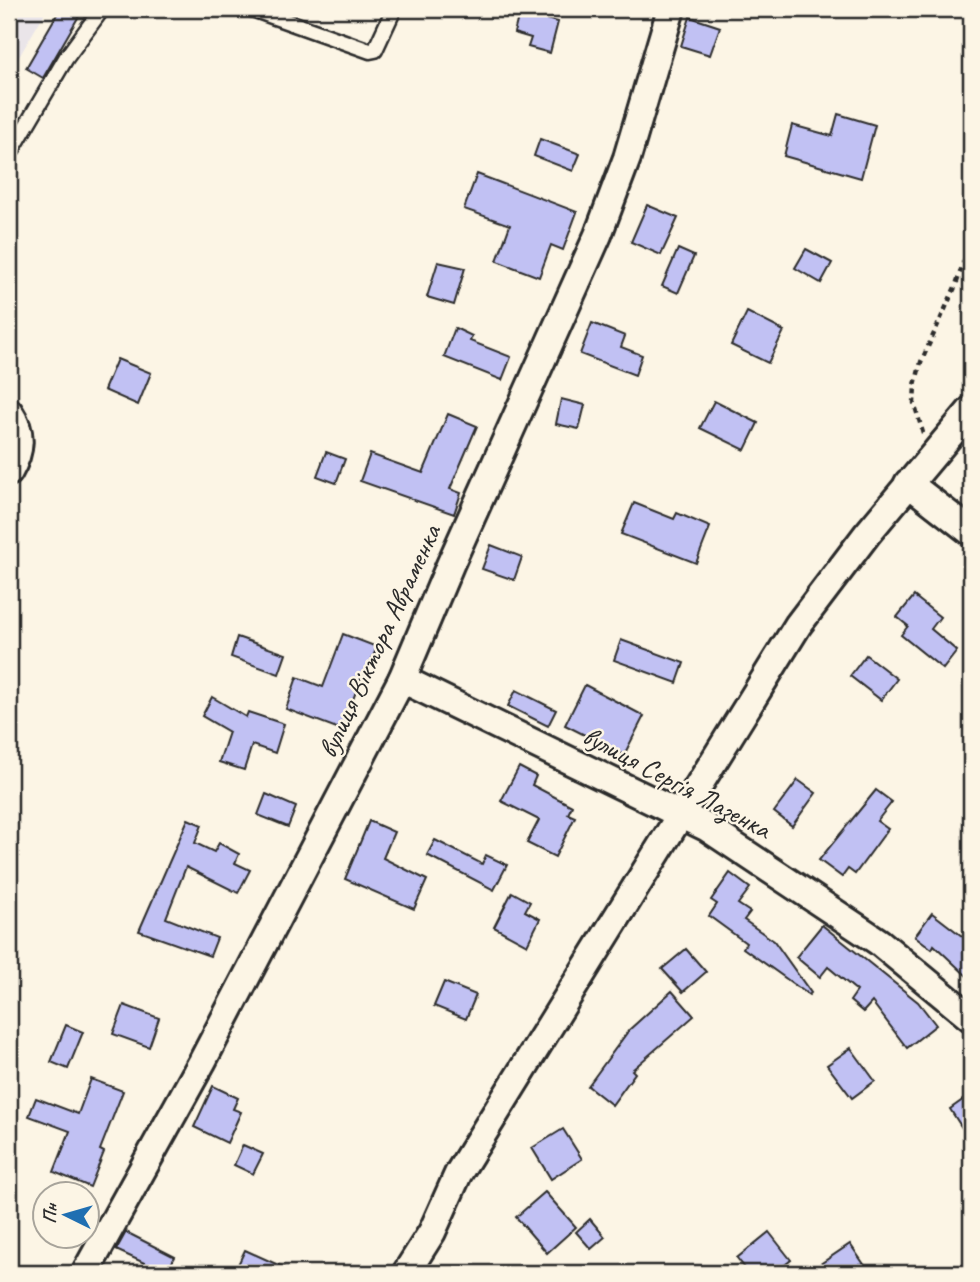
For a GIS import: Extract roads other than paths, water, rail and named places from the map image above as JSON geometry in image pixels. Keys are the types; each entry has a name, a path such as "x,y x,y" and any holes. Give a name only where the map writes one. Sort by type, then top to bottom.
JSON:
{"street":[{"name":"вулиця Віктора Авраменка","path":"85,1273 202,1062 402,679 612,200 671,9"},
{"path":"406,1273 432,1232 458,1174 679,813 798,625 908,483 971,410"},
{"path":"9,472 19,450 14,423"},
{"path":"908,483 971,532"},
{"name":"вулиця Сергія Лазенка","path":"402,679 679,813 859,928 971,1018"}],"lane":[{"path":"9,155 53,80 102,9"},
{"path":"260,10 370,51 375,50 382,41 394,9"}]}
